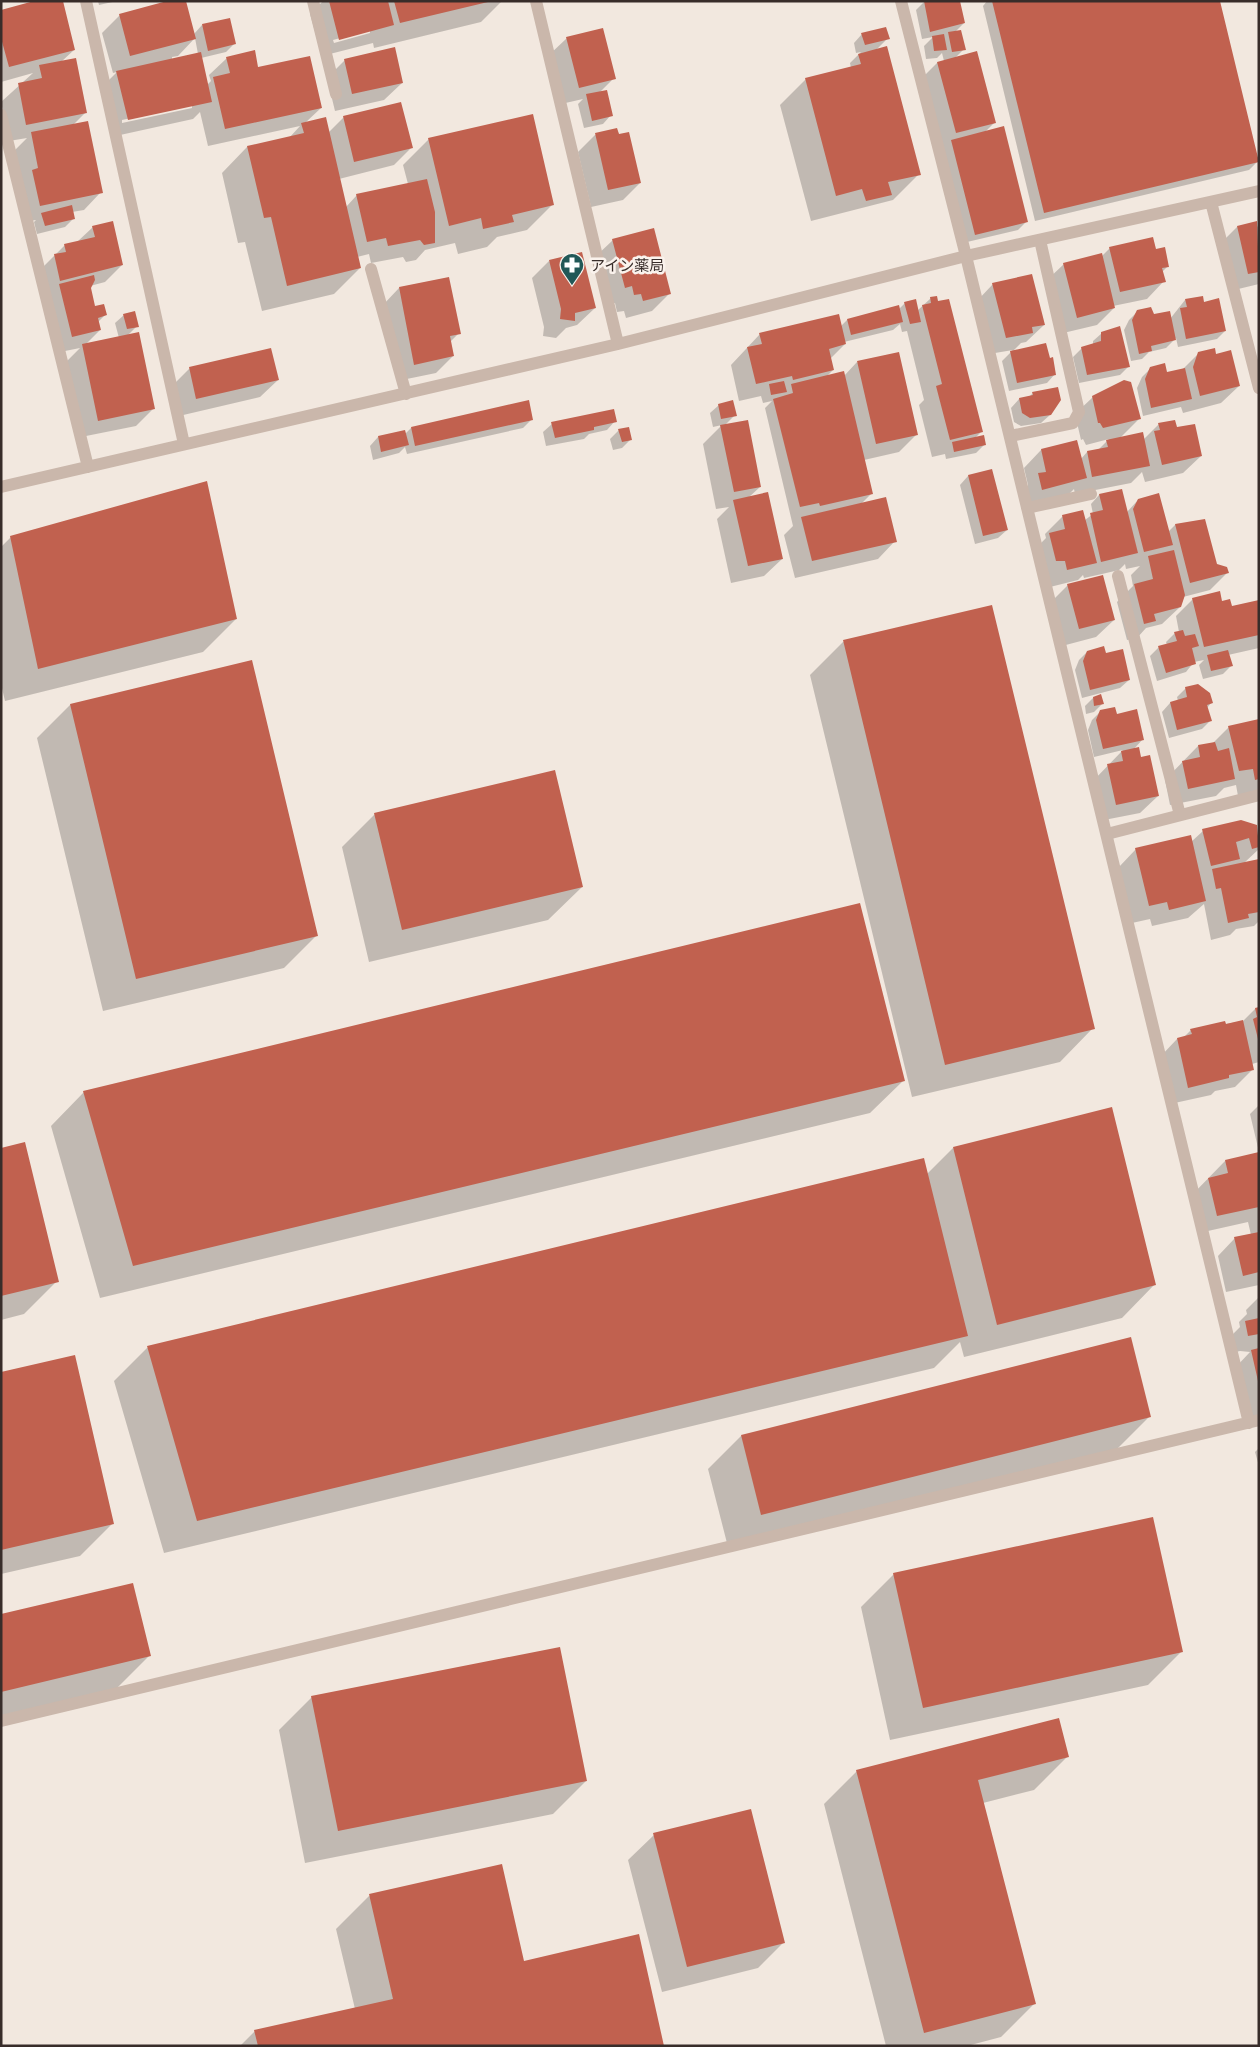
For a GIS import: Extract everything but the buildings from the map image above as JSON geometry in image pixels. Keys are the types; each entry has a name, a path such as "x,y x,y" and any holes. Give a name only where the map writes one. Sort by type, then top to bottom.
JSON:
{"street":[{"path":"86,1 184,444"},
{"path":"313,1 336,94"},
{"path":"536,1 618,344"},
{"path":"1,1721 1254,1422 902,1"},
{"path":"1,115 88,467"},
{"path":"1,487 618,344 966,256 1259,191"},
{"path":"1211,202 1259,388"},
{"path":"1010,436 1073,423 1079,412 1040,240"},
{"path":"372,269 406,394"},
{"path":"1027,508 1091,494"},
{"path":"1118,576 1180,815"},
{"path":"1107,834 1259,795"}],"place":[{"name":"アイン薬局","path":"572,286"}]}
